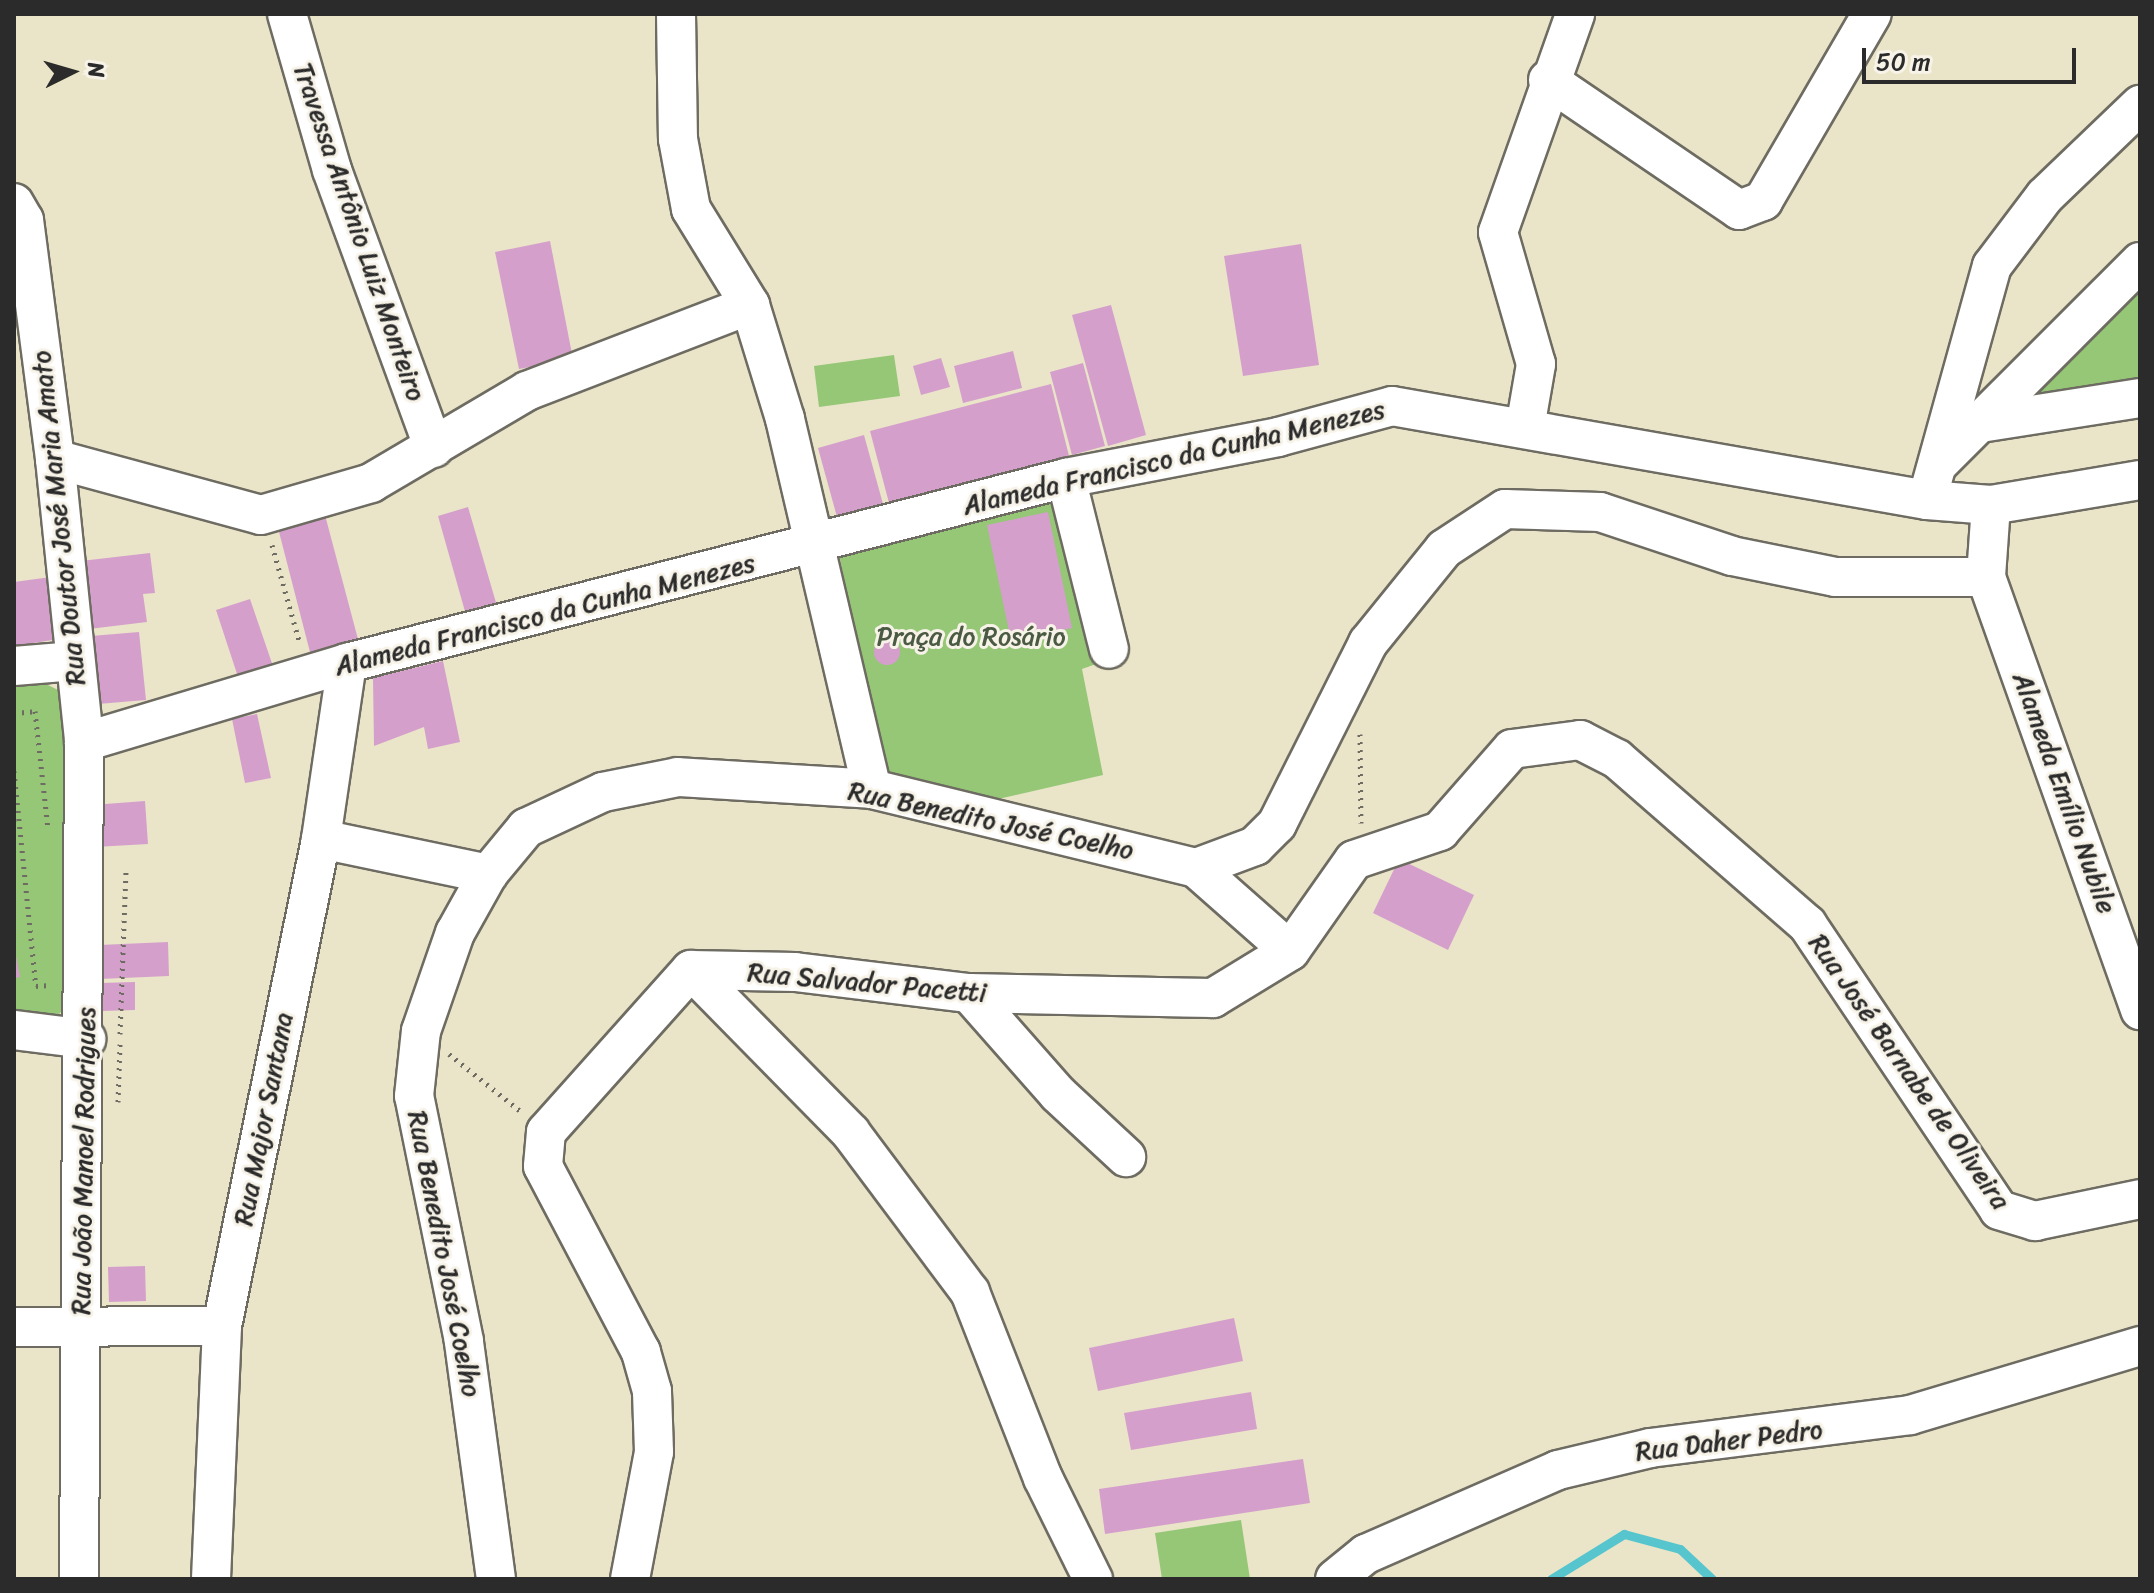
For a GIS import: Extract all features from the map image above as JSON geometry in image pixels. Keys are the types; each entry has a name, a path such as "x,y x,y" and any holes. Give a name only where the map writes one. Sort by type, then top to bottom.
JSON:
{"street":[{"name":"Travessa Antônio Luiz Monteiro","path":"287,14 332,170 434,448"},
{"path":"676,14 678,139 691,209 750,305 872,789"},
{"path":"1525,428 1536,364 1498,232 1548,80 1575,14"},
{"path":"1548,80 1739,210 1763,201 1872,14"},
{"path":"1929,487 1992,266 2045,196 2140,105"},
{"name":"Rua Doutor José Maria Amato","path":"14,203 24,220 55,459 84,742"},
{"path":"1929,487 1974,424 2140,262"},
{"path":"55,459 261,515 371,483 527,391 750,305"},
{"path":"1974,424 2140,398"},
{"name":"Alameda Francisco da Cunha Menezes","path":"84,742 347,663 813,548 1066,478 1278,437 1392,406 1929,487 1991,505 2140,480"},
{"path":"1066,478 1109,649"},
{"path":"1354,860 1290,951 1196,868 1255,846 1277,824 1368,643 1444,549 1505,509 1600,512 1732,556 1835,577 1986,577 1991,505"},
{"name":"Alameda Emílio Nubile","path":"1986,577 2140,1010"},
{"path":"14,666 75,661"},
{"name":"Rua Major Santana","path":"211,1579 222,1326 321,839 347,663"},
{"name":"Rua José Barnabe de Oliveira","path":"1354,860 1440,831 1512,749 1580,740 1617,759 1807,924 1999,1210 2035,1221 2140,1199"},
{"name":"Rua João Manoel Rodrigues","path":"79,1579 86,1039 84,742"},
{"name":"Rua Benedito José Coelho","path":"496,1579 464,1341 414,1096 421,1031 455,933 488,874 526,828 603,792 678,777 872,789 1196,868"},
{"path":"321,839 488,874"},
{"name":"Rua Salvador Pacetti","path":"691,970 795,972 969,993 1213,998 1290,951"},
{"path":"630,1579 654,1452 652,1391 641,1352 543,1166 546,1132 691,970 851,1133 970,1292 1043,1478 1093,1579"},
{"path":"969,993 1058,1094 1126,1157"},
{"path":"14,1030 86,1039"},
{"path":"14,1327 222,1326"},
{"name":"Rua Daher Pedro","path":"1335,1579 1366,1554 1558,1470 1650,1448 1910,1415 2140,1346"}],"path":[{"path":"267,531 309,675"},
{"path":"14,713 35,711 48,832"},
{"path":"1354,860 1364,808 1360,728"},
{"path":"14,771 36,986 64,983"},
{"path":"421,1031 546,1132"}],"green space":[{"path":"2140,287 2140,381 2039,398 2037,389"},
{"path":"894,355 900,396 819,407 814,366"},
{"name":"Praça do Rosário","path":"1051,496 1099,663 1082,669 1103,775 994,800 910,786 883,767 839,554"},
{"path":"40,681 64,693 70,711 67,1004 57,1017 14,1015 14,683"},
{"path":"1241,1520 1250,1579 1162,1579 1155,1533"}],"building":[{"path":"550,241 573,359 519,369 495,252"},
{"path":"1301,244 1319,365 1243,376 1224,256"},
{"path":"1111,305 1146,435 1108,446 1072,315"},
{"path":"1013,351 1022,388 963,403 954,366"},
{"path":"941,358 950,387 921,395 913,366"},
{"path":"1083,363 1105,446 1072,455 1050,372"},
{"path":"1051,384 1069,456 889,503 870,431"},
{"path":"864,435 883,504 837,517 818,448"},
{"path":"468,507 497,606 466,615 438,516"},
{"path":"1048,512 1072,628 1011,641 987,525"},
{"path":"325,515 359,643 311,656 278,528"},
{"path":"150,553 155,593 143,594 147,622 89,629 81,561"},
{"path":"51,577 59,639 14,646 14,582"},
{"path":"250,599 276,675 241,686 216,610"},
{"path":"139,632 146,700 98,704 91,636"},
{"path":"887,639 896,643 900,652 896,661 887,665 878,661 874,652 878,643"},
{"path":"443,661 460,742 428,749 424,727 374,746 373,678"},
{"path":"257,714 271,778 245,783 232,719"},
{"path":"145,801 148,844 95,847 92,805"},
{"path":"1399,859 1474,895 1448,950 1373,913"},
{"path":"168,942 169,976 100,979 99,945"},
{"path":"14,945 20,977 14,978"},
{"path":"135,982 135,1010 101,1011 100,983"},
{"path":"145,1266 146,1301 109,1302 108,1267"},
{"path":"1234,1318 1243,1361 1098,1391 1089,1348"},
{"path":"1251,1392 1257,1429 1131,1450 1124,1413"},
{"path":"1303,1459 1310,1503 1105,1534 1099,1489"}],"waterway":[{"path":"1551,1579 1624,1534 1680,1549 1712,1579"}]}
